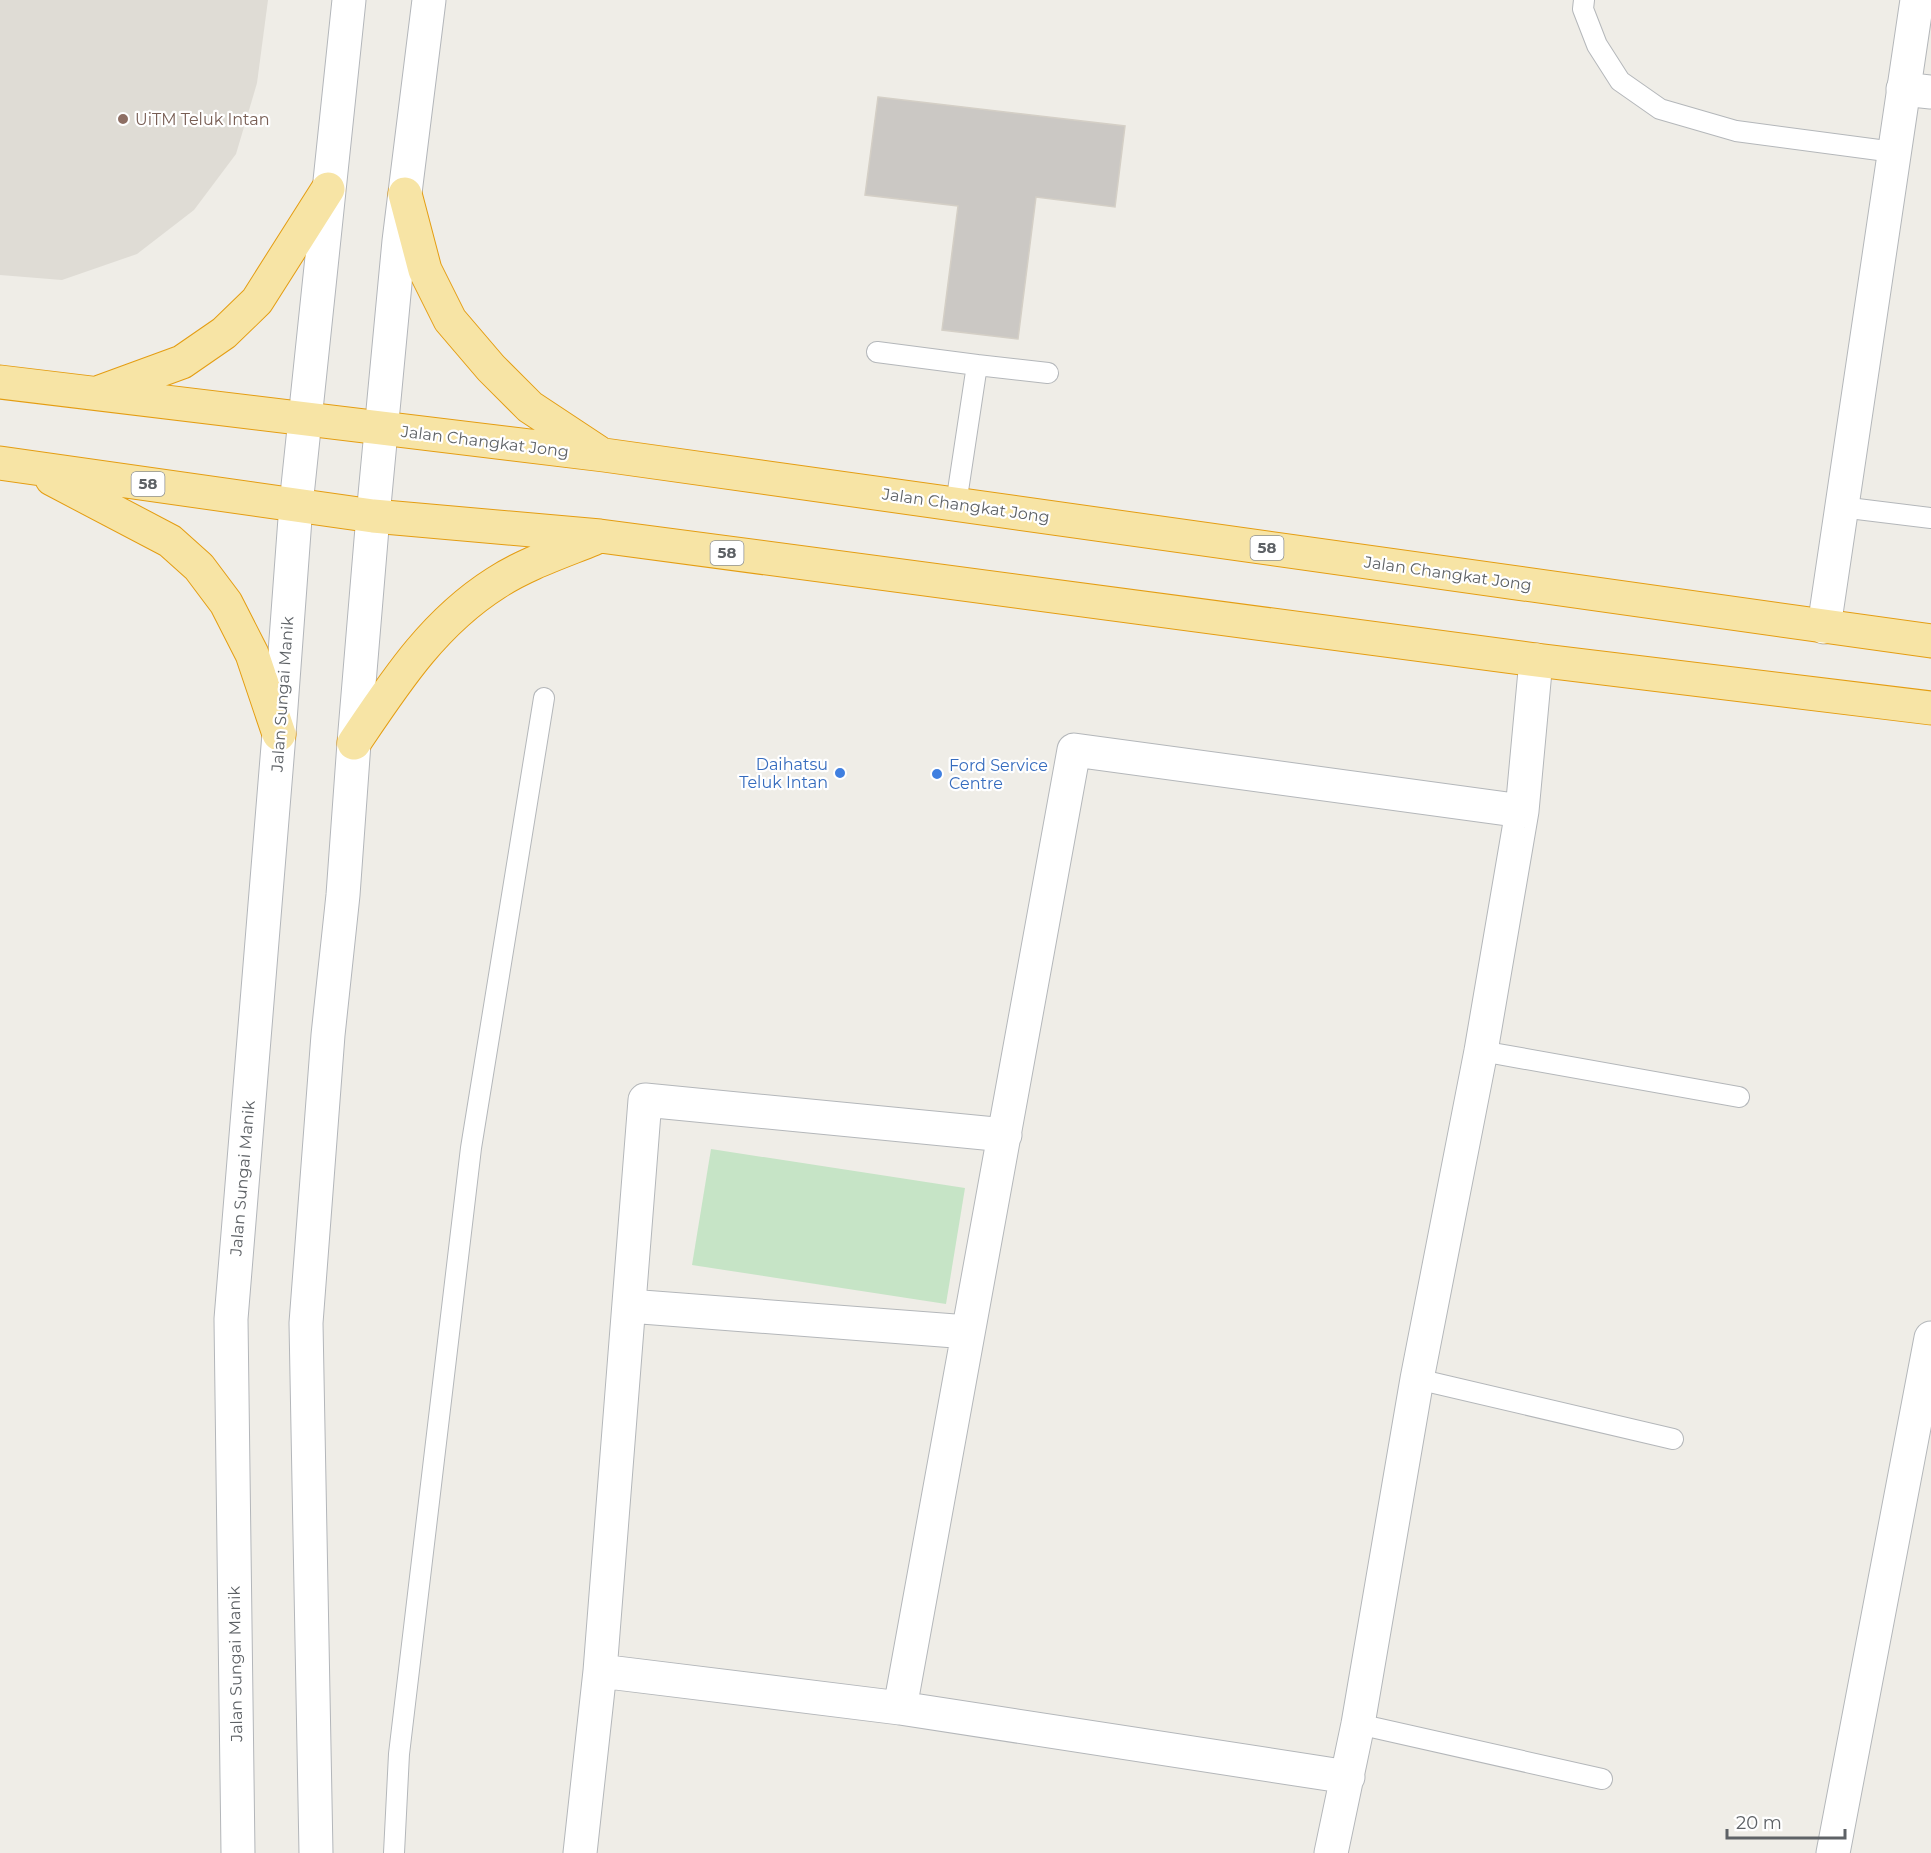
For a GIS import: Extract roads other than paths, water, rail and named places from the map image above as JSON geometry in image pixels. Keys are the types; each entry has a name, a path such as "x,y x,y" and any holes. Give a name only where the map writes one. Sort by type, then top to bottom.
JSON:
{"highway":[{"path":"96,394 182,362 224,333 257,301 328,189"},
{"path":"405,194 425,270 450,320 491,368 530,406 604,455"},
{"name":"Jalan Changkat Jong","path":"0,382 604,455 1931,641"},
{"path":"16,465 170,542 199,567 226,603 252,654 279,734"},
{"name":"58","path":"16,465 373,516 600,536 1536,660 1931,708"},
{"path":"354,743 408,664 451,617 497,582 553,555 600,536"}],"street":[{"name":"Jalan Sungai Manik","path":"238,1853 231,1319 296,505 349,0"},
{"path":"316,1853 306,1323 328,1035 343,895 373,516 405,194 429,0"},
{"path":"1824,627 1894,152 1917,91 1917,0"},
{"path":"1331,1853 1358,1724 1417,1378 1481,1051 1522,811 1536,660"},
{"path":"900,1708 1074,750 1522,811"},
{"path":"580,1853 600,1671 645,1100 1005,1135"},
{"path":"629,1306 968,1332"},
{"path":"1833,1853 1931,1338"},
{"path":"600,1671 900,1708 1348,1777"}],"lane":[{"path":"1584,0 1583,9 1597,45 1620,81 1660,109 1736,132 1894,152"},
{"path":"877,352 1048,373"},
{"path":"956,504 976,365"},
{"path":"1841,507 1931,518"},
{"path":"394,1853 399,1754 471,1148 544,698"},
{"path":"1481,1051 1739,1097"},
{"path":"1417,1378 1672,1439"},
{"path":"1358,1724 1602,1779"}],"place":[{"name":"UiTM Teluk Intan","path":"123,119"},
{"name":"Daihatsu Teluk Intan","path":"840,773"},
{"name":"Ford Service Centre","path":"937,774"}]}
